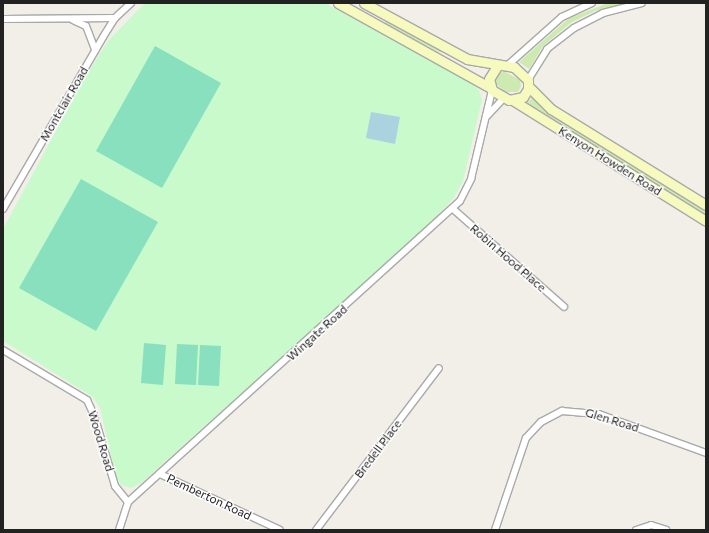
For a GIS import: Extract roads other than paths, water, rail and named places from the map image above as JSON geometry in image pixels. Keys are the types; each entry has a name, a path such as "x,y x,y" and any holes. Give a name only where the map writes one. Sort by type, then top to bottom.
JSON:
{"street":[{"name":"Montclair Road","path":"3,209 95,50 115,18 131,3"},
{"path":"338,3 492,89 504,98 514,101 523,97 528,83 547,49 574,28 603,13 642,3"},
{"path":"364,3 456,54 475,62 497,66 509,64 562,17 592,3"},
{"path":"374,24 380,12"},
{"path":"3,19 115,18"},
{"path":"72,19 86,26 95,50"},
{"path":"450,66 456,54"},
{"path":"509,64 528,83"},
{"path":"492,89 490,74 497,66"},
{"name":"Kenyon Howden Road","path":"528,83 551,109 706,205"},
{"name":"Wingate Road","path":"128,502 453,209 469,186 492,89"},
{"name":"Wingate Road","path":"486,117 504,98"},
{"name":"Kenyon Howden Road","path":"514,101 706,221"},
{"name":"Robin Hood Place","path":"453,209 564,307"},
{"name":"Wood Road","path":"3,350 87,400 115,486 128,502"},
{"name":"Bredell Place","path":"316,530 439,368"},
{"name":"Glen Road","path":"495,530 526,438 541,422 562,411 600,414 706,453"},
{"name":"Pemberton Road","path":"160,474 280,530"},
{"path":"120,530 128,502"},
{"path":"636,530 651,525 666,530"}],"water":[{"path":"371,112 400,117 395,144 366,138"}]}
